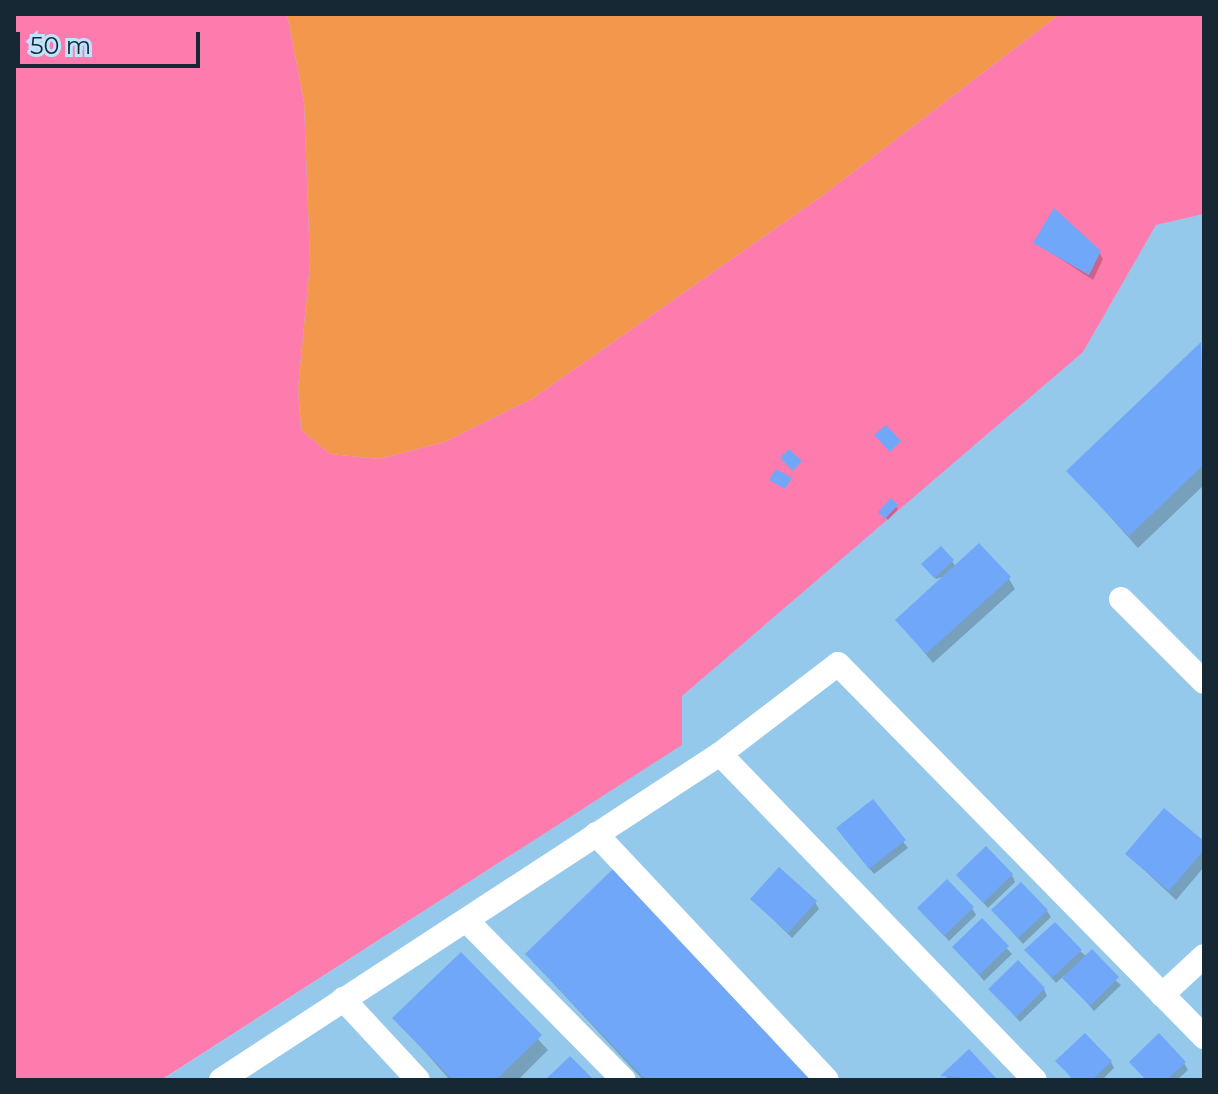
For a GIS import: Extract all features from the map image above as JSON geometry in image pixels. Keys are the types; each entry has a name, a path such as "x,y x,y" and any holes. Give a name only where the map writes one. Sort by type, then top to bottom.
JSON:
{"street":[{"path":"1121,599 1204,682"},
{"path":"221,1080 720,754 838,664 1204,1037"},
{"path":"720,754 1035,1080"},
{"path":"596,834 827,1080"},
{"path":"467,921 624,1080"},
{"path":"1162,995 1204,956"},
{"path":"343,999 418,1080"}],"shaded area":[{"path":"14,14 287,14 304,102 310,262 298,388 301,430 330,454 379,459 445,442 532,399 822,196 1060,14 1204,14 1204,214 1156,225 1083,352 682,696 682,745 161,1080 14,1080"},
{"path":"287,14 1060,14 822,196 532,399 445,442 379,459 330,454 301,430 298,388 310,262 304,102"},
{"path":"1204,214 1204,1080 162,1080 682,745 682,696 1083,352 1156,225"}],"building":[{"path":"1054,208 1101,251 1089,275 1033,243"},
{"path":"1201,342 1204,464 1129,536 1066,471"},
{"path":"886,425 901,441 890,452 874,435"},
{"path":"789,449 802,461 793,471 780,458"},
{"path":"776,469 792,478 785,489 769,480"},
{"path":"891,498 898,505 885,519 878,512"},
{"path":"979,543 1011,577 926,654 895,620"},
{"path":"941,546 954,560 934,578 921,564"},
{"path":"873,799 906,840 869,869 836,828"},
{"path":"1164,808 1204,841 1204,850 1169,891 1125,854"},
{"path":"986,846 1013,874 983,903 956,875"},
{"path":"779,867 817,901 788,933 750,899"},
{"path":"614,868 819,1080 646,1080 525,954"},
{"path":"947,879 974,907 944,936 917,908"},
{"path":"1021,882 1048,910 1018,938 991,910"},
{"path":"982,918 1009,946 979,975 952,947"},
{"path":"1055,922 1082,950 1052,978 1024,950"},
{"path":"1092,949 1119,977 1090,1006 1062,978"},
{"path":"461,952 542,1035 496,1080 453,1080 392,1018"},
{"path":"1018,960 1045,988 1016,1017 988,989"},
{"path":"1085,1033 1112,1061 1092,1080 1074,1080 1055,1061"},
{"path":"1159,1033 1186,1062 1167,1080 1146,1080 1129,1062"},
{"path":"969,1049 996,1078 995,1080 940,1076"},
{"path":"570,1056 594,1080 545,1080"}]}
